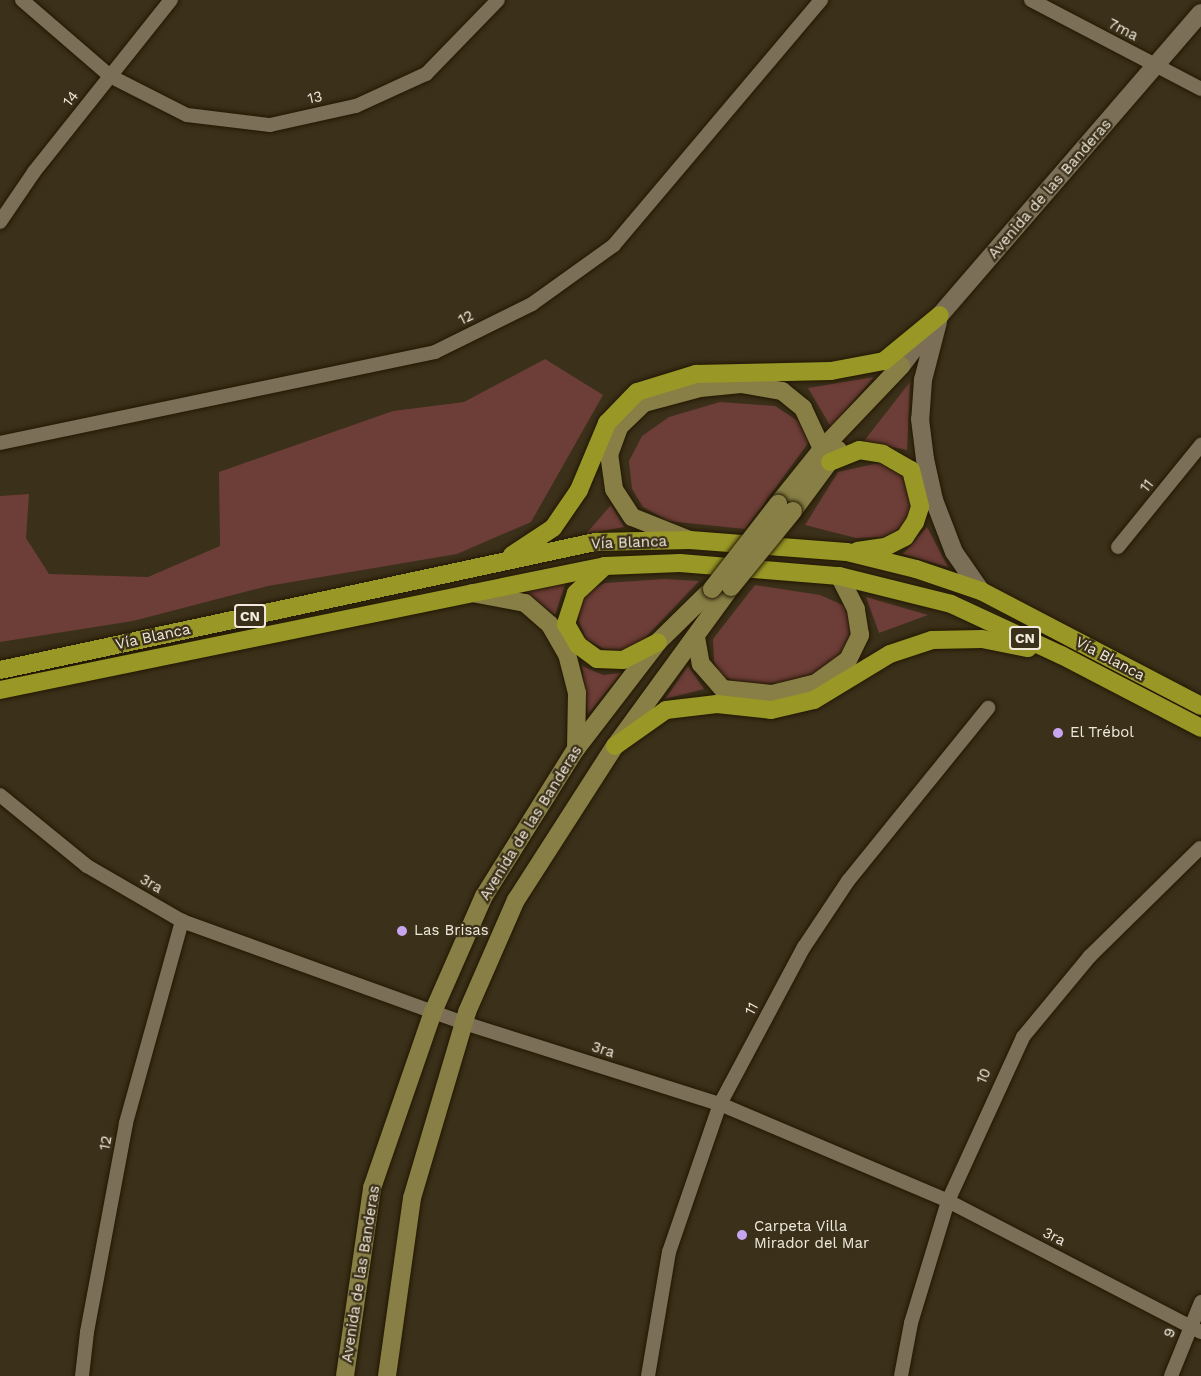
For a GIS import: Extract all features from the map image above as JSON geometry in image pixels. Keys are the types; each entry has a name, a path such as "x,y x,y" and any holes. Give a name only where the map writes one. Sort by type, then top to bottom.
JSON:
{"highway":[{"path":"500,562 553,528 579,490 607,423 637,392 696,374 831,371 884,361 940,315"},
{"path":"826,455 859,450 883,454 911,470 920,507 905,537 885,547 847,552"},
{"name":"Vía Blanca","path":"0,670 596,542 690,540 847,552 916,569 981,591 1201,706"},
{"name":"Vía Blanca","path":"0,690 605,566 680,563 838,576 951,604 1061,655 1201,728"},
{"path":"605,566 576,593 566,624 578,645 597,659 623,660 658,642"},
{"path":"615,746 666,710 717,705 771,710 814,700 890,654 932,640 982,639 1061,655"}],"main road":[{"name":"Avenida de las Banderas","path":"387,1376 412,1198 464,1023 516,900 615,746 696,637 785,508 901,366"},
{"path":"690,540 632,517 614,489 609,455 620,427 644,403 700,388 741,384 782,391 803,408 826,455"},
{"name":"Avenida de las Banderas","path":"345,1376 372,1188 433,1012 484,896 576,749 658,642 712,589 785,508"},
{"path":"696,637 701,664 723,689 772,694 816,683 848,660 860,635 856,609 838,576"},
{"path":"470,593 525,603 550,625 567,654 577,693 576,749"}],"street":[{"name":"13","path":"22,0 110,76 187,115 270,125 356,106 426,74 498,0"},
{"name":"14","path":"0,222 34,171 171,0"},
{"name":"12","path":"0,443 435,352 532,304 614,245 821,0"},
{"name":"7ma","path":"1031,0 1201,89"},
{"name":"Avenida de las Banderas","path":"901,366 940,315 1201,13"},
{"path":"940,315 923,380 920,419 925,459 934,500 954,552 981,591"},
{"name":"11","path":"1118,547 1201,445"},
{"name":"11","path":"648,1376 669,1252 720,1104 804,947 848,881 988,708"},
{"name":"3ra","path":"1,795 87,866 182,921 464,1023 720,1104 948,1201 1196,1330"},
{"name":"10","path":"901,1376 911,1323 948,1201 1023,1036 1089,956 1200,848"},
{"name":"12","path":"82,1376 87,1332 126,1124 182,921"},
{"name":"9","path":"1171,1376 1196,1330 1201,1302"}],"shaded area":[{"path":"545,359 603,395 531,522 457,554 268,586 133,621 0,642 0,496 29,494 26,538 49,574 148,577 220,546 219,472 393,411 464,402"},
{"path":"874,377 831,427 808,388"},
{"path":"910,382 907,450 864,441"},
{"path":"720,402 775,406 798,421 809,442 745,529 668,521 643,507 632,489 629,461 642,436 669,417"},
{"path":"879,463 900,473 911,489 911,509 903,527 884,537 856,538 805,525 838,472"},
{"path":"611,505 624,527 586,534"},
{"path":"927,527 948,567 903,554"},
{"path":"664,579 699,581 646,637 626,650 604,649 586,639 579,621 580,604 589,591 605,583"},
{"path":"566,581 555,615 525,592"},
{"path":"755,585 820,595 845,606 853,627 842,652 818,673 778,683 744,684 721,676 714,661 713,639"},
{"path":"866,597 928,615 879,633"},
{"path":"582,666 603,675 621,673 588,714"},
{"path":"688,666 704,689 665,699"}],"place":[{"name":"El Trébol","path":"1058,733"},
{"name":"Las Brisas","path":"402,931"},
{"name":"Carpeta Villa Mirador del Mar","path":"742,1235"}]}
